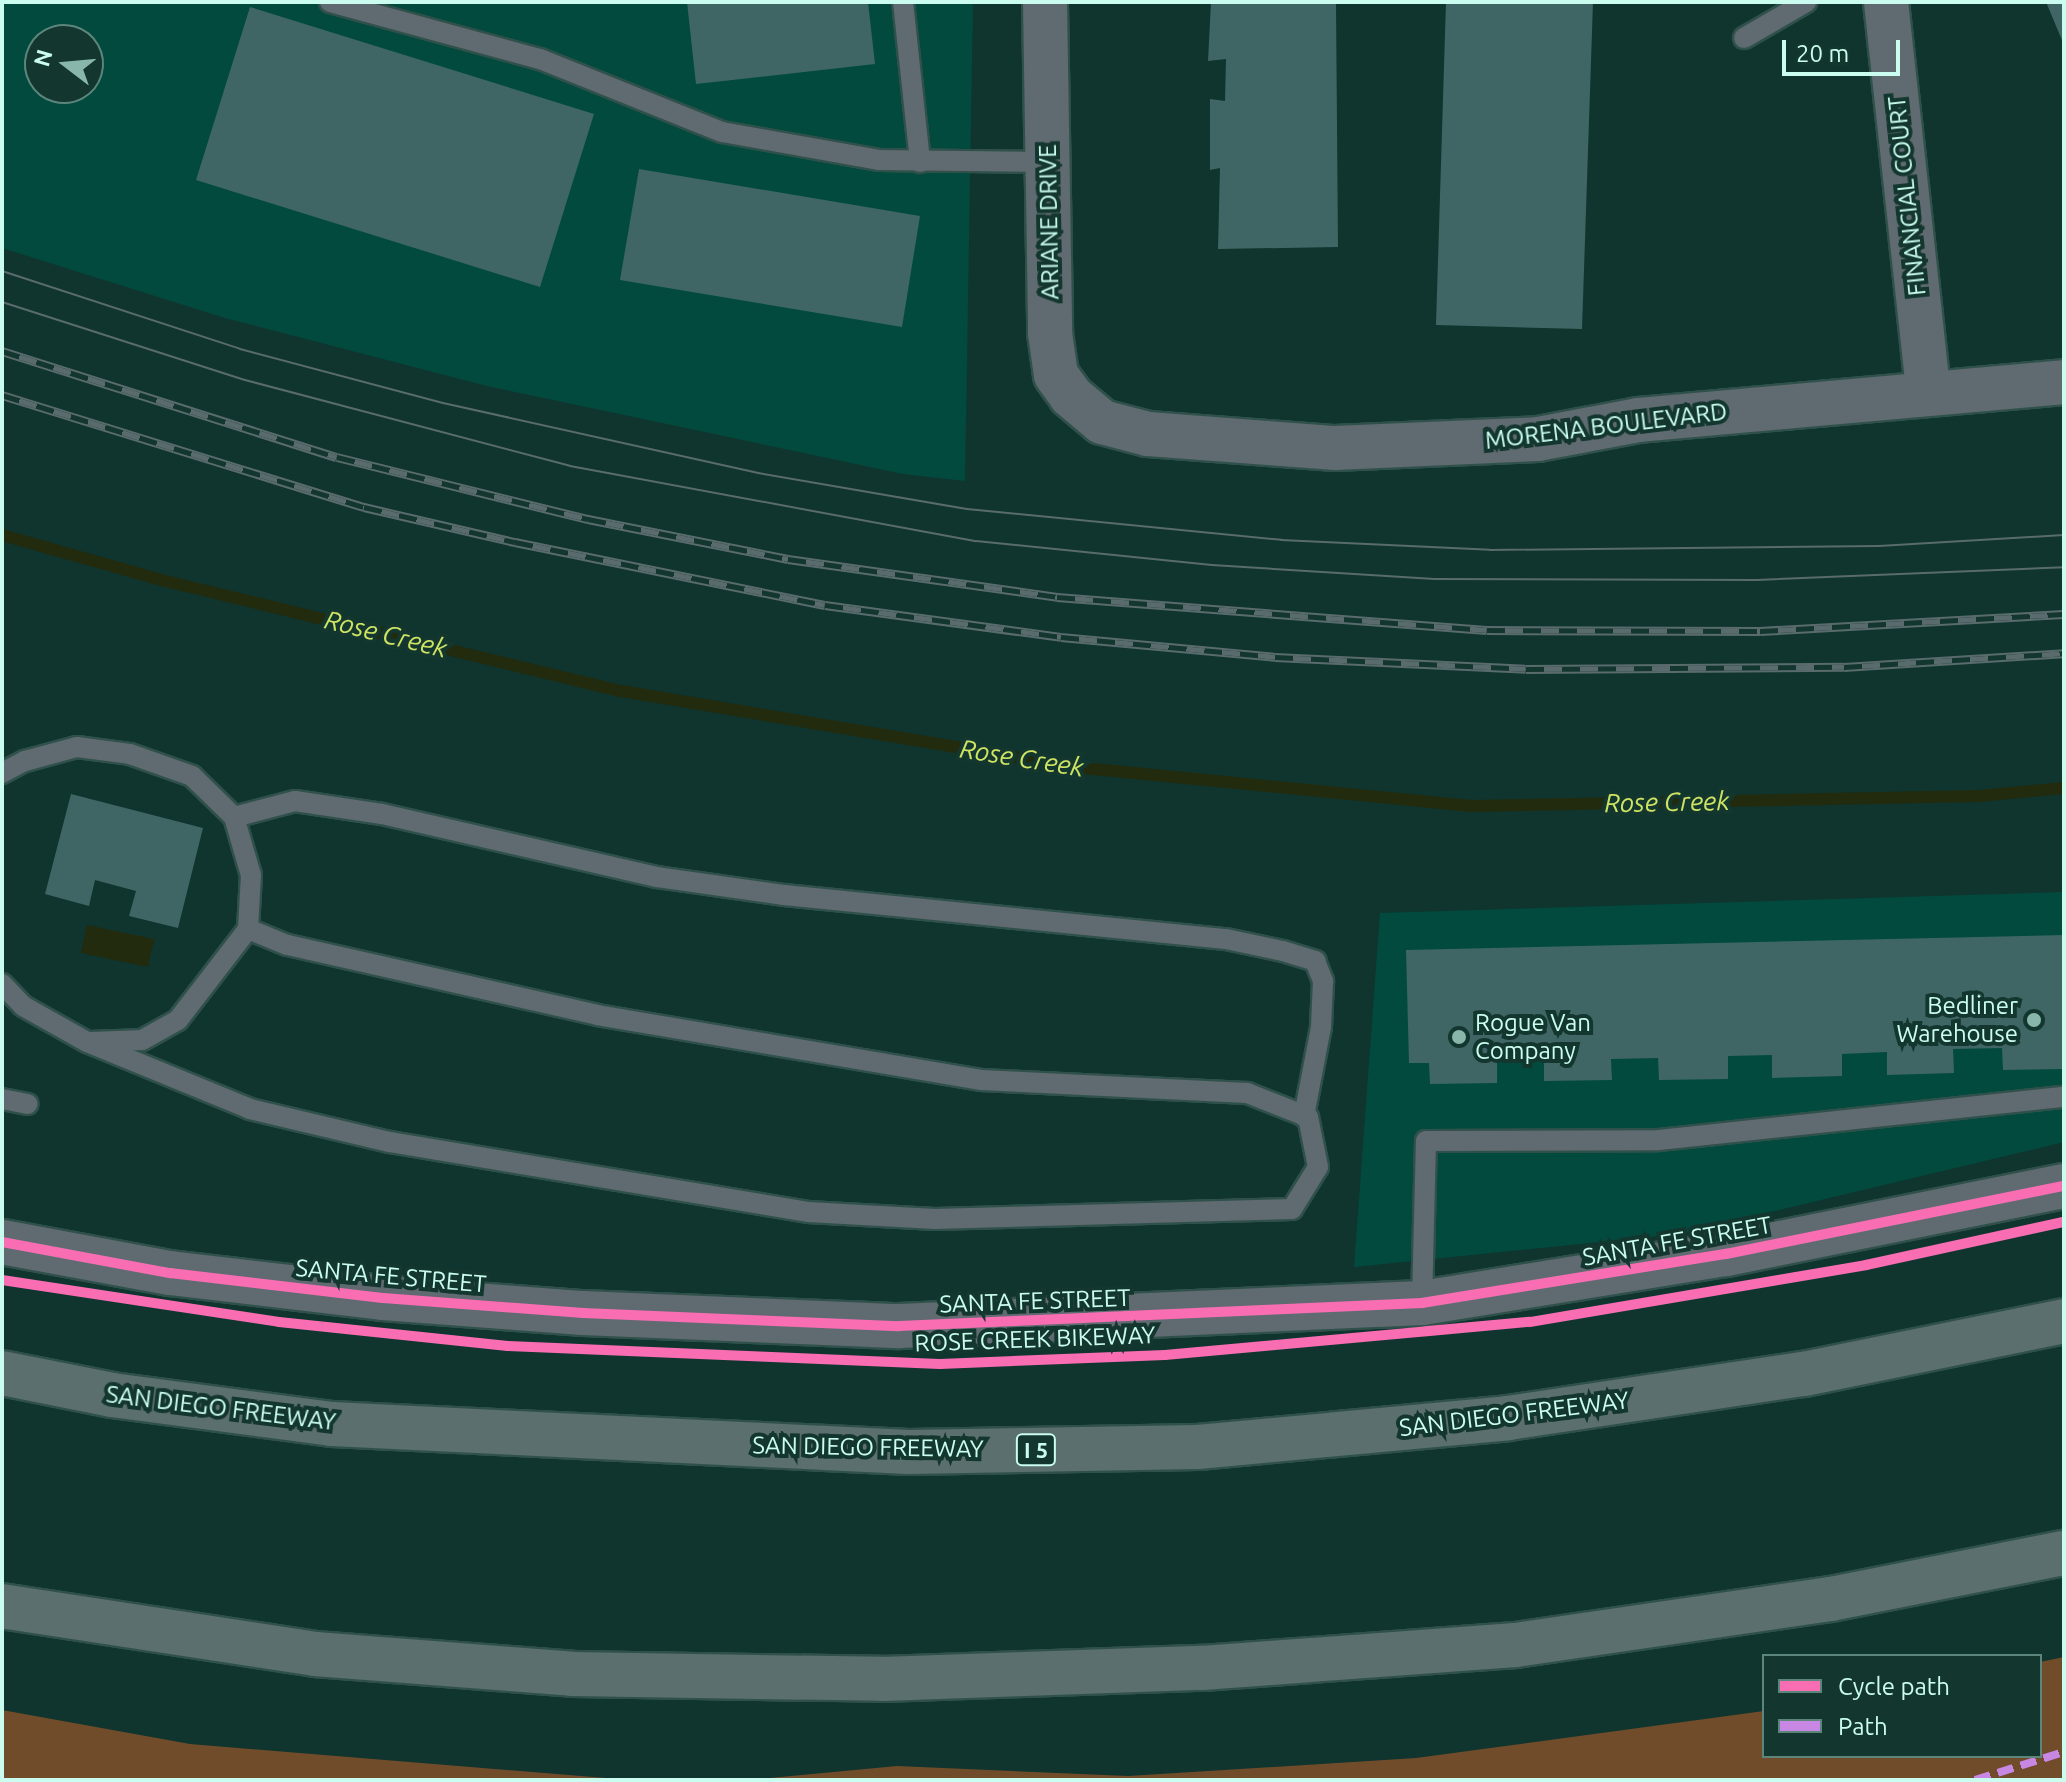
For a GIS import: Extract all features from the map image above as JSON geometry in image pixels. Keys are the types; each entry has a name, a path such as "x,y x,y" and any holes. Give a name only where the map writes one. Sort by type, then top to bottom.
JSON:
{"highway":[{"name":"SAN DIEGO FREEWAY","path":"2,1373 112,1395 332,1424 908,1452 1198,1447 1523,1416 1804,1374 2064,1321"},
{"path":"2,1606 315,1654 572,1674 882,1679 1202,1668 1515,1645 1831,1599 2064,1553"}],"street":[{"name":"ARIANE DRIVE","path":"1045,2 1050,333 1056,375 1071,396 1102,422"},
{"name":"FINANCIAL COURT","path":"1886,2 1928,390"},
{"name":"MORENA BOULEVARD","path":"1102,422 1148,434 1335,448 1538,439 1639,420 1928,390 2064,382"},
{"name":"SANTA FE STREET","path":"2,1242 200,1276 383,1298 599,1314 899,1326 1422,1303 1726,1254 2064,1186"}],"lane":[{"path":"330,2 540,59 722,132 920,162 1048,162"},
{"path":"903,2 920,162"},
{"path":"1744,38 1806,2"},
{"path":"2,763 25,761 77,747 130,754 192,776 234,817 251,875 248,929 178,1020 142,1040 87,1042"},
{"path":"2,773 25,761"},
{"path":"2,984 23,1006 87,1042 176,1082 264,1112 390,1142 808,1212 935,1219 1292,1209 1318,1167 1304,1116 1321,1027 1323,981 1315,961 1226,939 784,895 657,877 382,814 295,801 234,817"},
{"path":"248,929 287,945 598,1015 981,1080 1247,1093 1304,1116"},
{"path":"1422,1303 1426,1141 1659,1140 2064,1097"},
{"path":"2,1099 28,1104"}],"shaded area":[{"path":"2,2 973,2 965,481 903,474 487,386 225,318 2,248"},
{"path":"2064,892 2064,1142 1679,1234 1354,1267 1380,913"},
{"path":"87,925 154,939 148,967 81,953"},
{"path":"2064,1657 2064,1780 749,1780 897,1766 1128,1776 1416,1758 1762,1711 1762,1758 2042,1758 2042,1662"},
{"path":"2,1710 190,1744 630,1780 2,1780"}],"building":[{"path":"687,2 868,2 875,64 696,84"},
{"path":"1211,2 1336,2 1338,247 1218,249 1220,168 1210,170 1210,99 1225,101 1226,59 1208,61"},
{"path":"1446,2 1593,2 1582,329 1436,325"},
{"path":"2046,2 2064,2 2064,45"},
{"path":"250,7 594,114 540,287 196,180"},
{"path":"639,169 920,216 902,327 620,280"},
{"path":"71,794 203,828 178,928 129,916 136,891 95,880 89,906 45,894"},
{"path":"2064,935 2064,1069 2003,1070 2002,1048 1953,1049 1954,1073 1887,1075 1887,1052 1842,1054 1842,1076 1772,1078 1772,1055 1728,1056 1728,1079 1659,1080 1658,1058 1611,1059 1612,1080 1544,1081 1544,1059 1497,1060 1497,1083 1430,1084 1429,1063 1409,1063 1406,950"}],"waterway":[{"name":"Rose Creek","path":"2,535 157,579 621,691 1083,768 1471,806 1979,796 2064,788"}],"tram line":[{"path":"2,271 240,349 443,403 758,473 967,509 1281,540 1490,550 1879,546 2064,535"},
{"path":"2,302 245,380 570,466 976,541 1212,565 1435,579 1757,580 2064,567"}],"railway":[{"path":"2,351 337,457 588,519 788,559 1057,597 1487,630 1760,631 2064,614"},
{"path":"2,395 364,507 515,542 825,605 1061,637 1275,657 1526,669 1844,667 2064,653"}],"marked path":[{"path":"1975,1780 2064,1752"}],"cycle path":[{"name":"ROSE CREEK BIKEWAY","path":"2,1242 170,1273 383,1298 583,1313 899,1326 1422,1303 1726,1254 2064,1186"},
{"name":"ROSE CREEK BIKEWAY","path":"2,1280 279,1322 508,1346 940,1364 1165,1355 1530,1322 1866,1265 2064,1222"}],"place":[{"name":"Bedliner Warehouse","path":"2034,1020"},
{"name":"Rogue Van Company","path":"1459,1037"}]}
